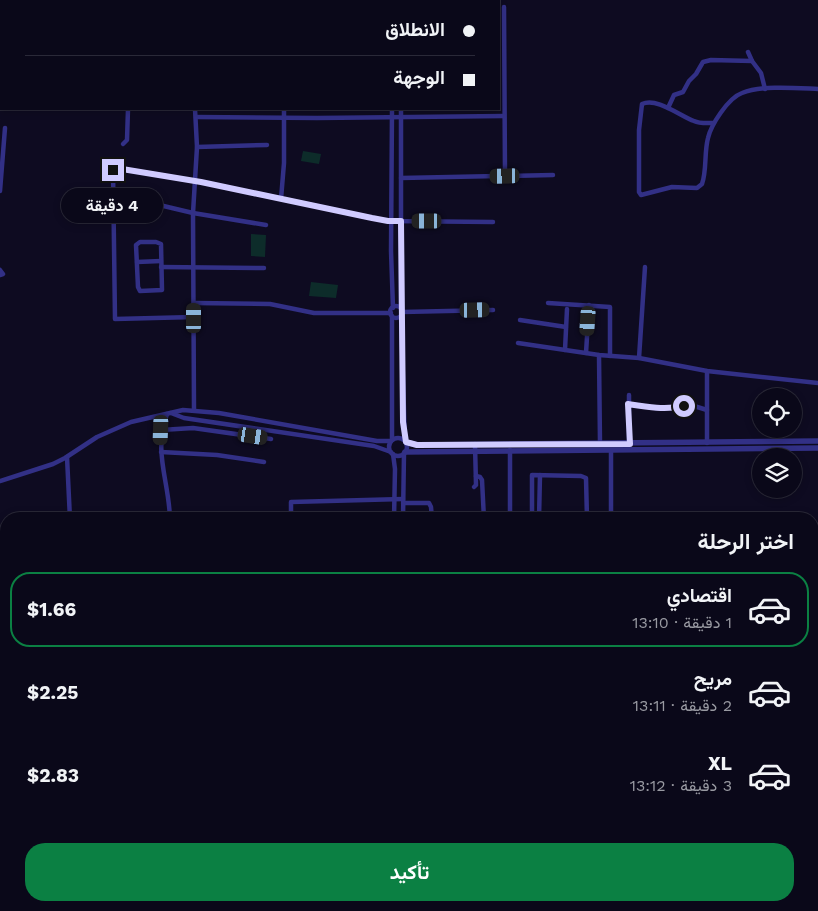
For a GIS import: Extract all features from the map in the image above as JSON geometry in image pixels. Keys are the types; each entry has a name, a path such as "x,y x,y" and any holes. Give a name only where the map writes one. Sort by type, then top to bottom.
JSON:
{"street":[{"path":"504,7 501,58 505,176"},
{"path":"748,52 761,73 765,89"},
{"path":"668,108 672,98 683,92 703,62 710,60 752,61"},
{"path":"714,123 694,122 668,108 647,102 641,105 639,192 642,196 670,187 696,188 702,184 706,146 714,123 724,109 740,94 765,89 818,89"},
{"path":"123,144 127,140 128,110"},
{"path":"194,410 193,214 197,147 195,110"},
{"path":"281,199 284,163 284,110"},
{"path":"392,110 390,221 392,440 389,447 395,468 394,512"},
{"path":"400,110 401,312 405,442 403,512"},
{"path":"196,117 504,116"},
{"path":"0,191 5,128"},
{"path":"197,147 267,145"},
{"path":"194,318 115,319 113,170 116,168 390,221 493,222"},
{"path":"401,178 553,175"},
{"path":"114,194 193,214 266,225"},
{"path":"140,242 156,242 161,244 161,261 162,290 140,291 138,287 136,245 140,242"},
{"path":"137,262 161,261"},
{"path":"161,267 264,268"},
{"path":"639,358 645,267"},
{"path":"194,303 270,304 314,312 392,312 398,306 401,312"},
{"path":"548,303 610,307 610,356"},
{"path":"586,353 589,305"},
{"path":"564,350 567,309"},
{"path":"392,312 396,318 401,312 493,310"},
{"path":"520,320 566,327"},
{"path":"518,343 599,355 639,358 707,371 818,383"},
{"path":"599,355 600,444"},
{"path":"707,371 707,443"},
{"path":"629,396 630,444"},
{"path":"628,404 656,408 694,406 707,410"},
{"path":"0,481 53,464 97,437 121,426 138,420 183,410 250,418 377,441 400,438 405,442 417,445 475,444 611,450 818,441"},
{"path":"169,414 161,430 161,452 170,512"},
{"path":"169,414 184,418 374,446 399,456 405,452 475,452 509,447 600,444 697,446 707,443 818,448"},
{"path":"161,430 201,429 271,439"},
{"path":"474,487 476,485 475,444"},
{"path":"509,447 510,512"},
{"path":"611,450 611,512"},
{"path":"161,452 217,455 264,462"},
{"path":"67,456 70,512"},
{"path":"532,512 532,475 581,476 586,478 587,512"},
{"path":"476,476 482,480 484,512"},
{"path":"539,512 540,476"},
{"path":"291,512 291,502 394,499 429,503 431,512"}],"green space":[{"path":"303,151 321,154 319,164 301,161"},
{"path":"251,234 266,235 265,257 251,256"},
{"path":"311,282 338,285 336,298 309,296"}],"route":[{"path":"113,170 116,168 201,182 372,218 401,221 403,422 406,442 417,445 630,444 628,404 656,408 684,406"}]}
